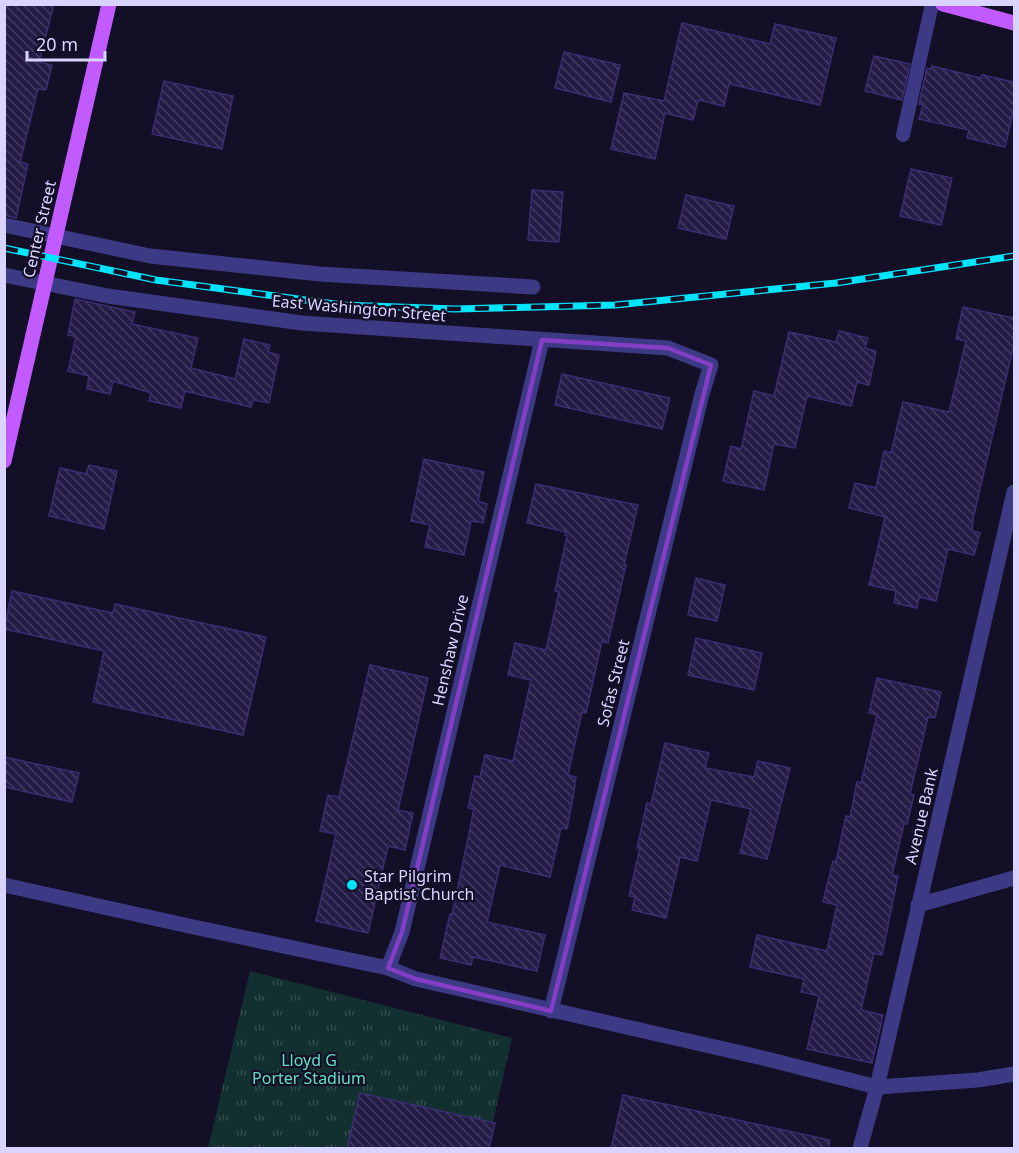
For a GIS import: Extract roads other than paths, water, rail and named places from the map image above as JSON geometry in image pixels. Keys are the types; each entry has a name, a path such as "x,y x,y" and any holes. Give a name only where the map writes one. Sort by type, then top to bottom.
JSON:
{"main road":[{"name":"Center Street","path":"4,461 109,4"},
{"path":"943,4 1014,23"}],"street":[{"name":"East Washington Street","path":"4,225 150,256 320,274 532,287"},
{"name":"East Washington Street","path":"4,275 108,296 302,323 668,348 711,365"},
{"name":"Henshaw Drive","path":"388,968 402,932 542,340"},
{"name":"Sofas Street","path":"551,1011 711,365"},
{"name":"Avenue Bank","path":"860,1149 877,1087 1014,492"},
{"path":"918,905 1014,878"},
{"path":"4,885 388,968 416,979 767,1059 877,1087 978,1080 1014,1074"}],"lane":[{"path":"903,135 932,4"}],"railway":[{"path":"4,248 156,280 342,305 455,309 615,305 836,283 1014,256"}],"place":[{"name":"Star Pilgrim Baptist Church","path":"352,885"}],"park label":[{"name":"Lloyd G Porter Stadium","path":"309,1069"}]}
